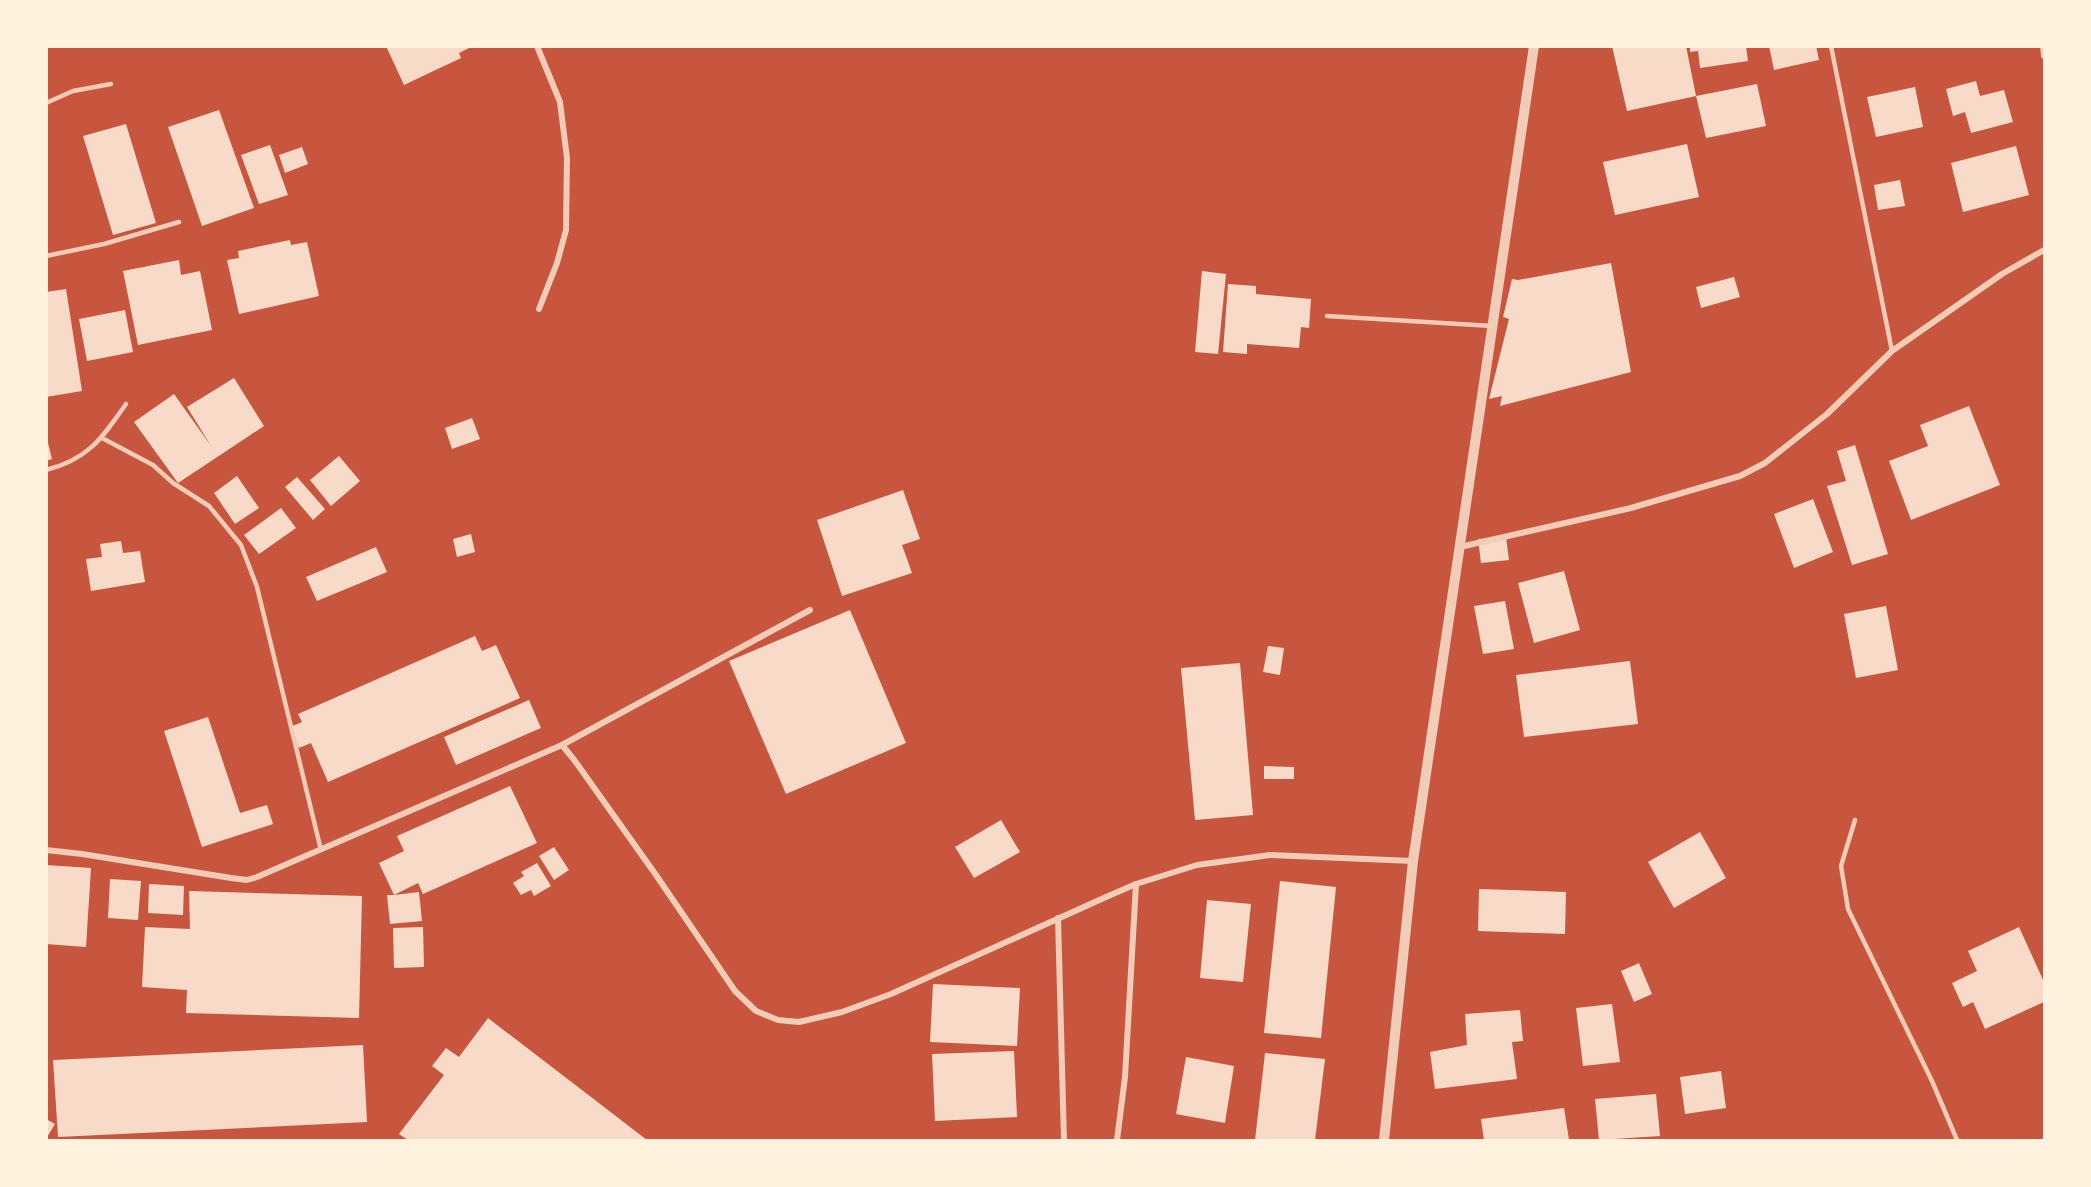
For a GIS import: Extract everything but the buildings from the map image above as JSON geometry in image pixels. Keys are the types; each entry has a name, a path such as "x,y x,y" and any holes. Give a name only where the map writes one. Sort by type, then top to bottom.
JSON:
{"street":[{"path":"537,46 561,102 567,158 566,230 557,263 539,309"},
{"path":"1384,1140 1413,861 1534,46"},
{"path":"2043,46 2044,56"},
{"path":"1460,547 1631,508 1740,476 1766,463 1827,414 1892,351 1976,291 2044,250"},
{"path":"46,850 247,880 258,877 562,745 810,610"},
{"path":"562,745 656,875 735,991 756,1011 778,1020 799,1022 842,1012 891,994 1136,884 1197,865 1270,855 1413,861"},
{"path":"1118,1140 1125,1077 1136,884"},
{"path":"1058,918 1064,1140"}],"lane":[{"path":"1831,46 1892,351"},
{"path":"46,103 73,91 111,84"},
{"path":"46,256 104,244 179,222"},
{"path":"1327,316 1493,326"},
{"path":"46,470 84,455 102,438 126,404"},
{"path":"102,438 153,465 173,483 209,506 241,545 257,587 321,850"},
{"path":"1855,820 1841,866 1848,909 1932,1081 1957,1140"}]}
